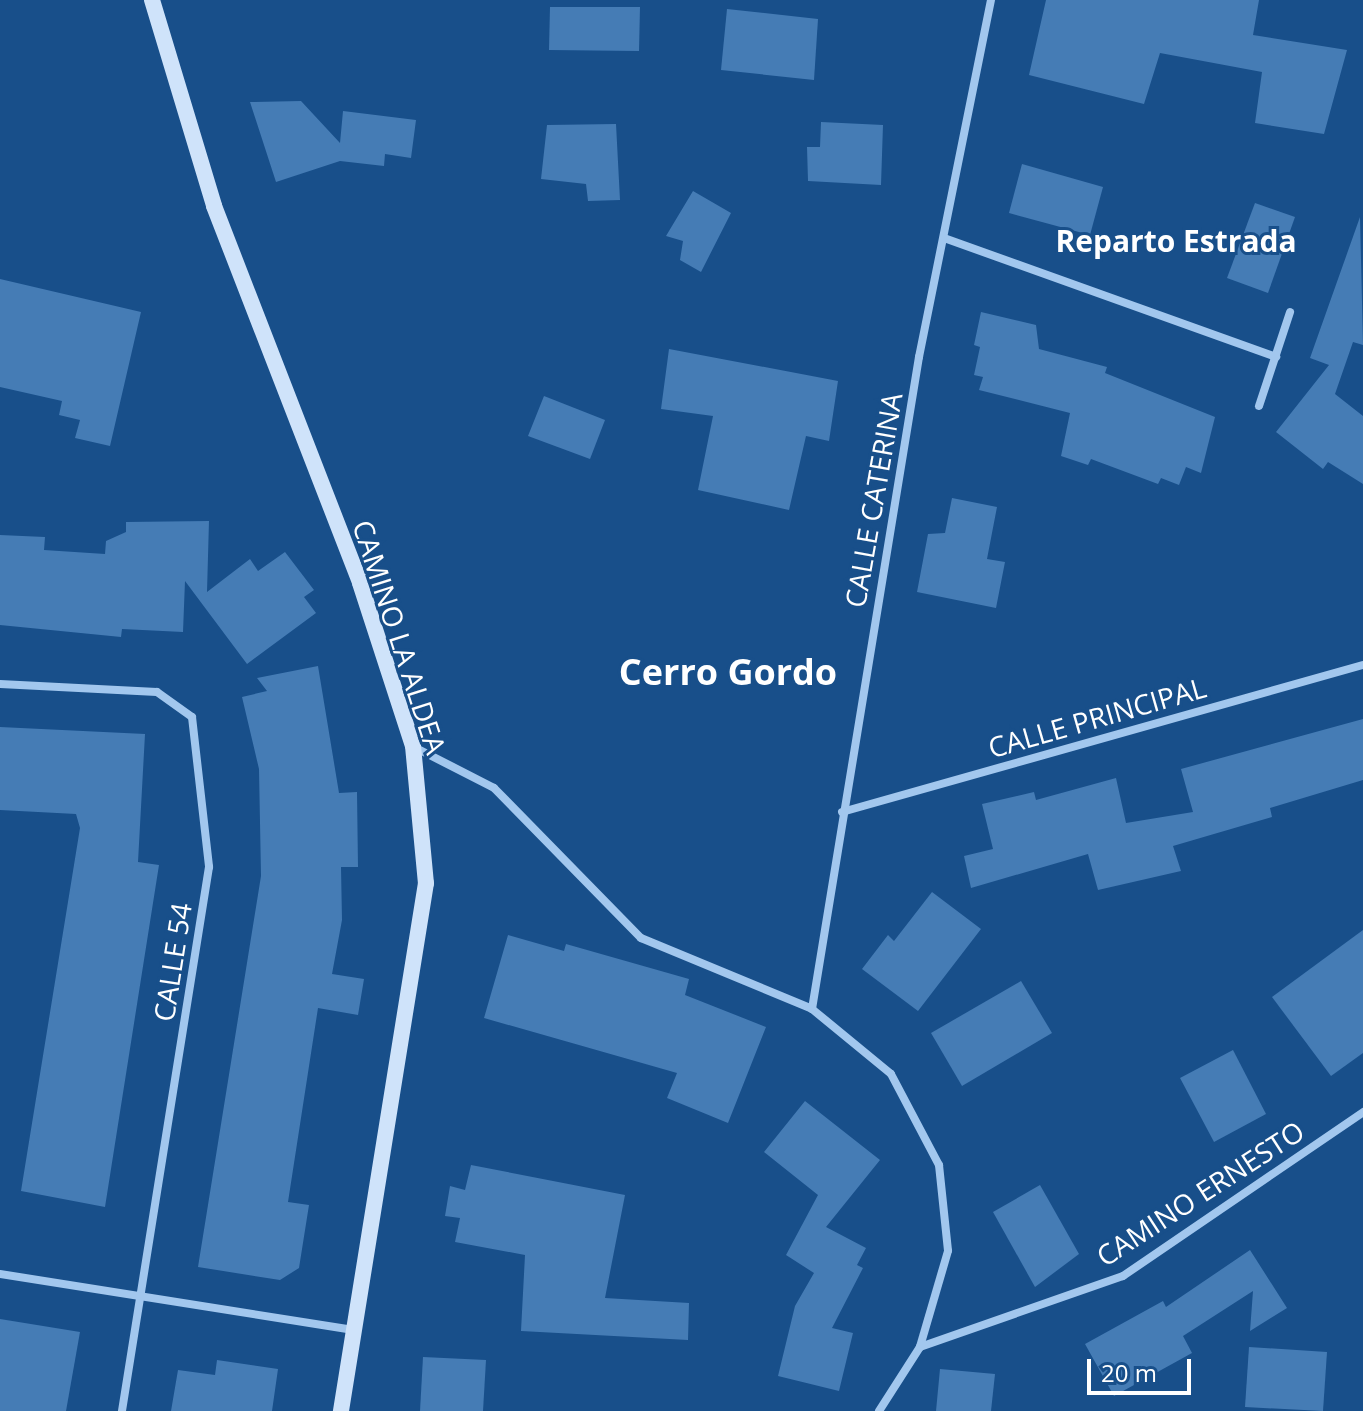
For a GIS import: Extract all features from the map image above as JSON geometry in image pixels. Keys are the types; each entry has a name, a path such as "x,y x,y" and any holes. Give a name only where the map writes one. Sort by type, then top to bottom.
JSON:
{"street":[{"name":"CAMINO LA ALDEA","path":"152,0 214,206 360,583 413,746 426,883 341,1411"},
{"name":"CALLE CATERINA","path":"812,1009 842,812 944,238 991,0"},
{"path":"944,238 1276,357"},
{"path":"1259,406 1290,312"},
{"name":"CALLE PRINCIPAL","path":"842,812 1363,665"},
{"name":"CALLE 54","path":"0,684 157,692 192,717 209,867 122,1411"},
{"path":"413,746 494,788 641,938 812,1009 891,1074 939,1165 948,1251 920,1347 879,1411"},
{"name":"CAMINO ERNESTO","path":"920,1347 1123,1276 1363,1112"},
{"path":"0,1274 355,1330"}],"building":[{"path":"1046,0 1259,0 1253,35 1347,50 1324,134 1255,123 1262,72 1160,53 1144,104 1029,75"},
{"path":"550,7 640,7 639,51 549,50"},
{"path":"727,9 818,19 814,80 721,70"},
{"path":"301,101 340,143 343,111 416,120 411,158 385,154 384,166 340,161 276,182 250,102"},
{"path":"821,122 883,125 881,185 808,181 807,147 820,147"},
{"path":"616,124 620,200 588,201 586,184 541,179 547,125"},
{"path":"1022,164 1103,187 1090,235 1009,213"},
{"path":"693,191 731,213 701,272 680,260 683,241 666,236"},
{"path":"1255,203 1295,217 1268,293 1227,278"},
{"path":"1360,217 1363,345 1353,342 1335,394 1363,416 1363,484 1328,462 1323,469 1276,432 1329,365 1310,358"},
{"path":"0,279 141,312 110,446 75,438 80,420 59,415 62,401 0,387"},
{"path":"981,312 1036,325 1039,349 1107,367 1105,373 1215,417 1201,473 1186,467 1179,485 1161,478 1158,484 1091,459 1088,465 1061,456 1070,413 979,390 983,377 974,375 980,347 974,345"},
{"path":"669,349 838,381 829,441 806,436 789,510 698,490 713,416 661,409"},
{"path":"544,396 605,420 590,459 528,436"},
{"path":"952,498 997,507 987,559 1005,562 996,608 917,592 928,534 945,533"},
{"path":"209,521 207,592 250,559 258,571 285,552 314,590 304,597 316,613 247,664 185,581 183,632 122,629 121,637 0,625 0,535 45,537 44,550 105,554 106,541 126,532 126,522"},
{"path":"318,666 339,793 357,792 358,867 341,867 342,920 332,974 364,979 358,1015 318,1008 288,1202 309,1205 299,1268 280,1280 198,1267 261,876 259,769 242,697 267,691 257,678"},
{"path":"1363,719 1363,780 1270,808 1272,817 1173,846 1181,871 1098,890 1088,854 971,888 964,856 993,849 982,804 1034,792 1036,800 1116,778 1126,823 1193,812 1181,769"},
{"path":"0,727 145,734 138,862 159,865 105,1207 21,1191 80,828 76,814 0,810"},
{"path":"932,892 981,929 918,1011 862,969 888,935 894,941"},
{"path":"1363,930 1363,1053 1331,1076 1272,997"},
{"path":"508,935 564,951 566,944 689,979 685,995 766,1027 728,1123 667,1098 677,1073 484,1018"},
{"path":"1021,981 1052,1033 962,1086 931,1033"},
{"path":"1233,1050 1266,1114 1214,1142 1180,1078"},
{"path":"805,1101 880,1160 826,1227 866,1248 857,1265 863,1268 832,1328 853,1333 839,1391 778,1376 795,1306 814,1273 786,1255 818,1195 764,1152"},
{"path":"471,1165 625,1195 605,1298 689,1303 688,1340 521,1331 525,1255 455,1242 460,1218 445,1216 450,1186 465,1190"},
{"path":"1040,1185 1079,1254 1035,1287 993,1212"},
{"path":"1250,1250 1287,1308 1250,1331 1253,1291 1183,1336 1192,1353 1114,1396 1085,1344 1163,1301 1166,1307"},
{"path":"0,1319 80,1332 66,1411 0,1411"},
{"path":"1249,1347 1327,1352 1323,1411 1245,1407"},
{"path":"423,1357 486,1360 483,1411 420,1411"},
{"path":"217,1360 278,1369 272,1411 171,1411 178,1370 215,1375"},
{"path":"940,1369 995,1374 991,1411 936,1411"}],"district":[{"name":"Reparto Estrada","path":"1176,241"},
{"name":"Cerro Gordo","path":"728,672"}]}
